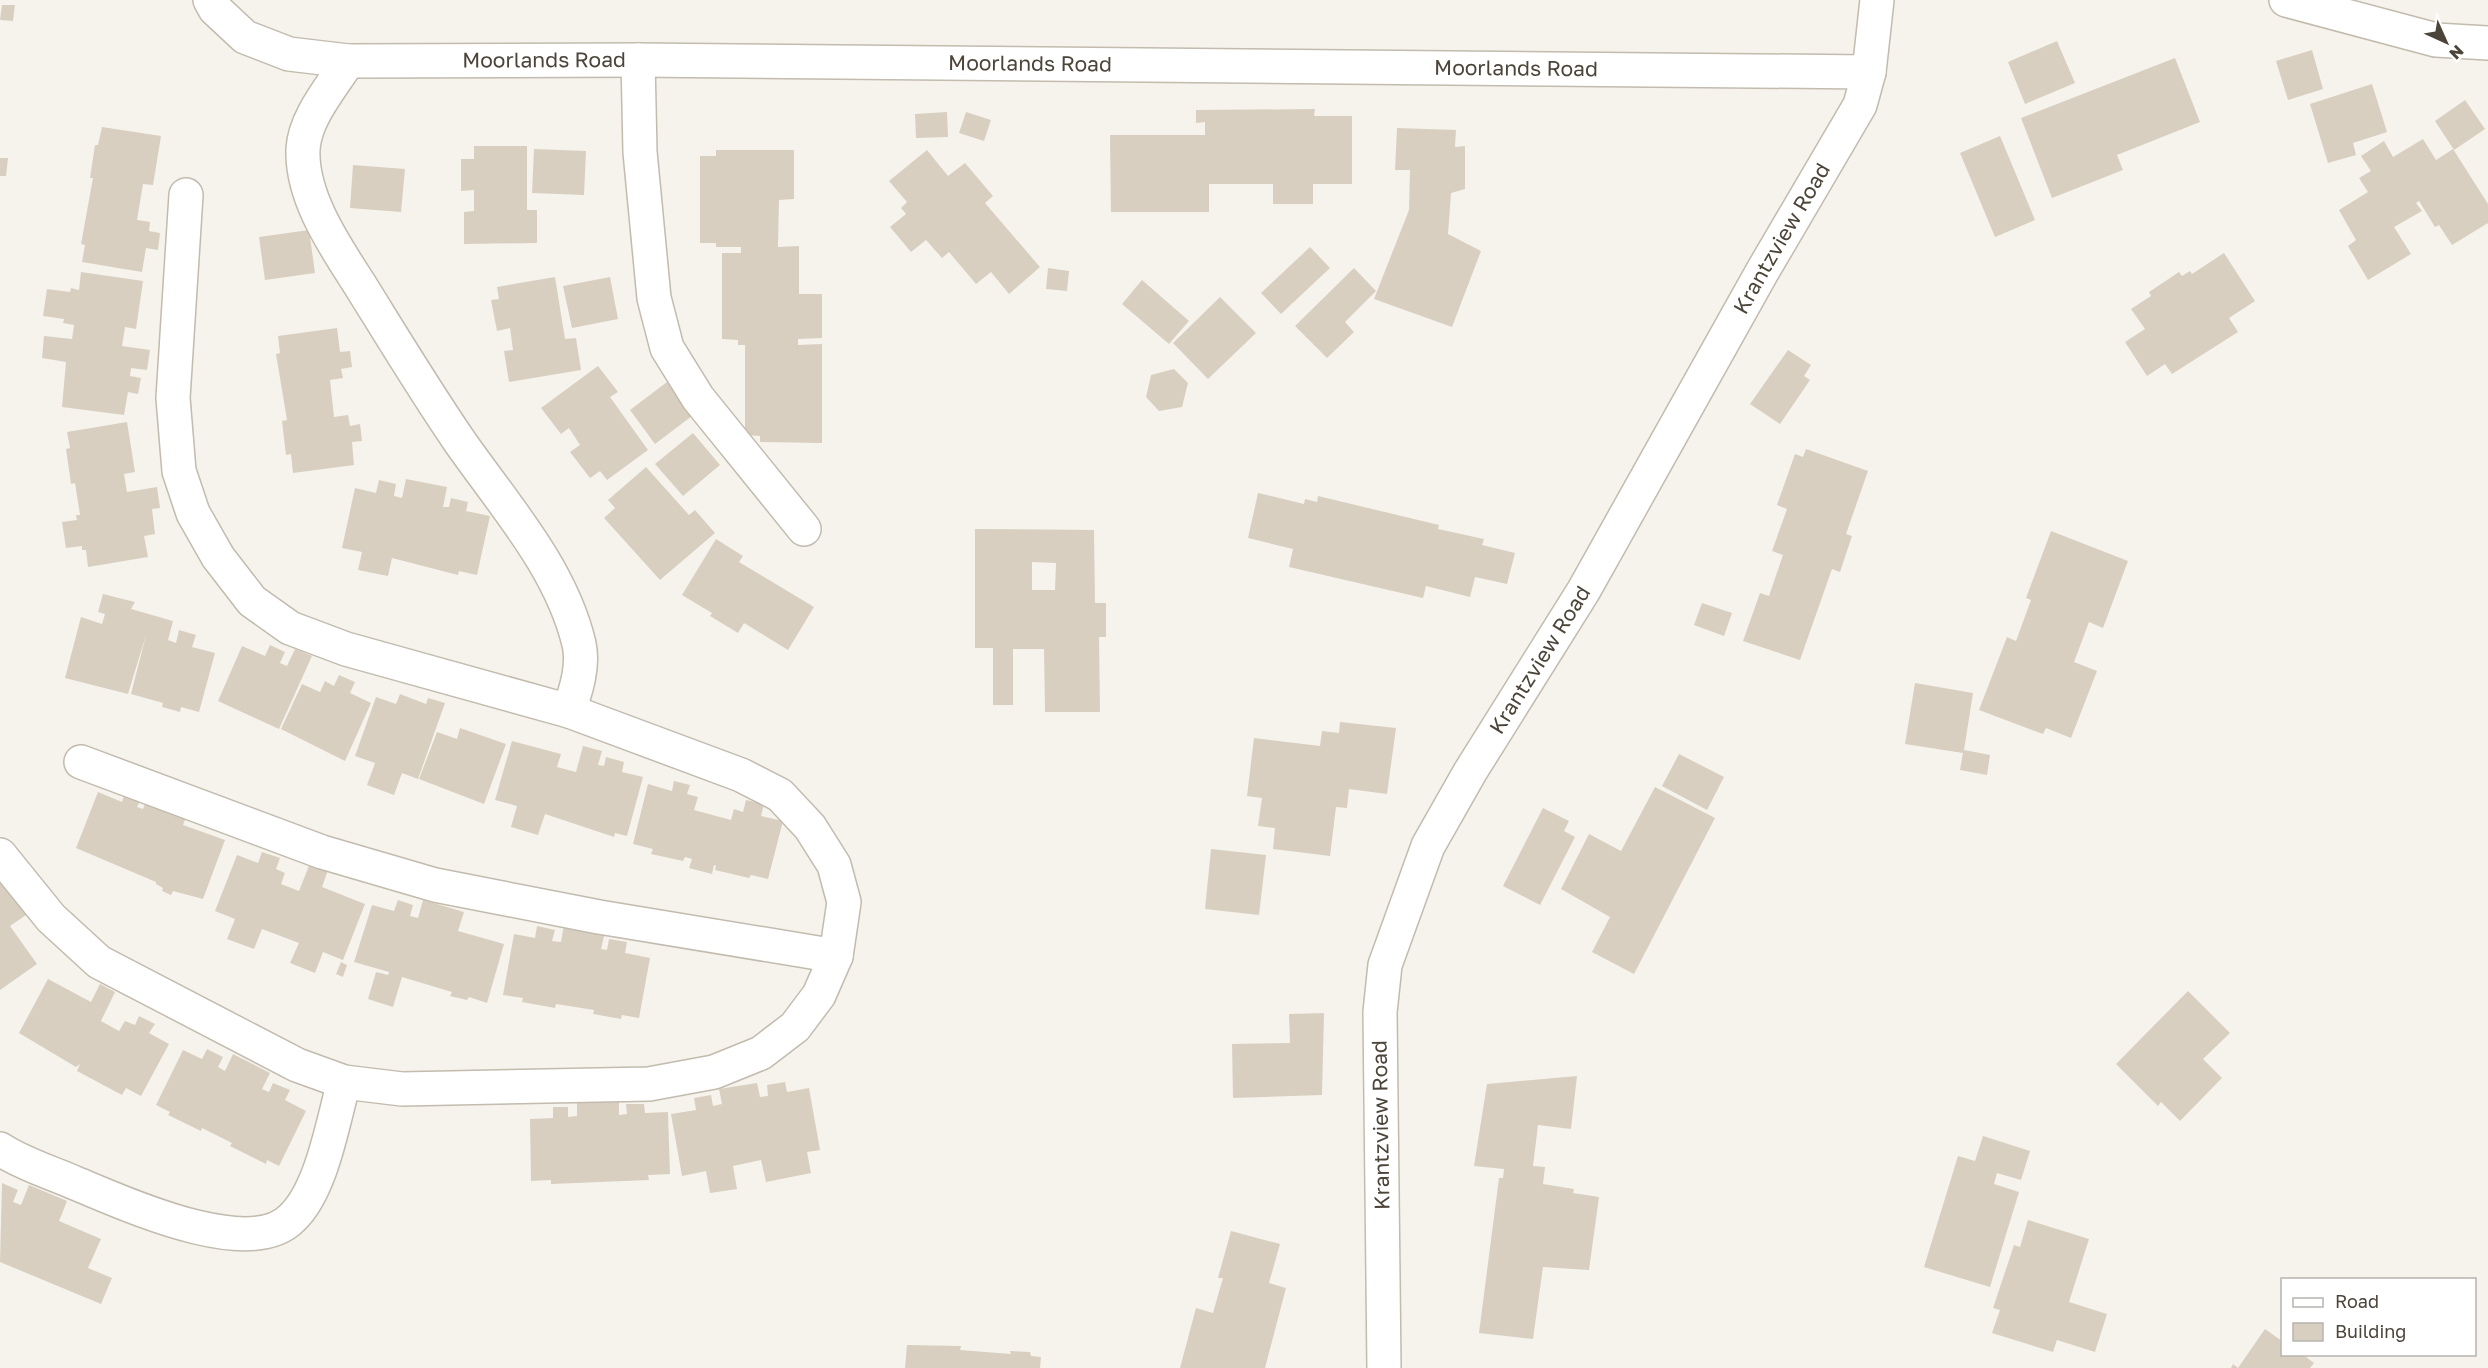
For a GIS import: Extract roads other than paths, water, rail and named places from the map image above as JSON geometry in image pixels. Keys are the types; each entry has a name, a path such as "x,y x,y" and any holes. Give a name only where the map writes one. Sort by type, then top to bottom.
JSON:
{"street":[{"name":"Moorlands Road","path":"210,0 215,9 245,37 289,54 348,61 638,60 1869,72"},
{"name":"Krantzview Road","path":"1384,1368 1380,1012 1385,965 1400,920 1428,846 1470,772 1584,590 1762,272 1860,105 1869,72 1877,0"},
{"path":"2286,0 2436,40 2488,43"},
{"path":"638,60 640,152 654,298 668,348 698,398 804,529"},
{"path":"348,61 309,123 303,148 308,187 343,259 440,413 555,579 569,610 579,647 578,682 570,711"},
{"path":"0,855 51,918 99,962 297,1065 344,1082 402,1089 649,1084 714,1072 761,1053 795,1027 819,995 836,956 844,902 834,865 810,826 780,795 741,776 570,711 346,649 290,628 252,601 218,557 193,513 179,471 173,398 186,195"},
{"path":"81,762 322,852 435,885 599,917 836,956"},
{"path":"0,1149 166,1220 234,1234 272,1230 292,1219 310,1194 344,1082"}]}
